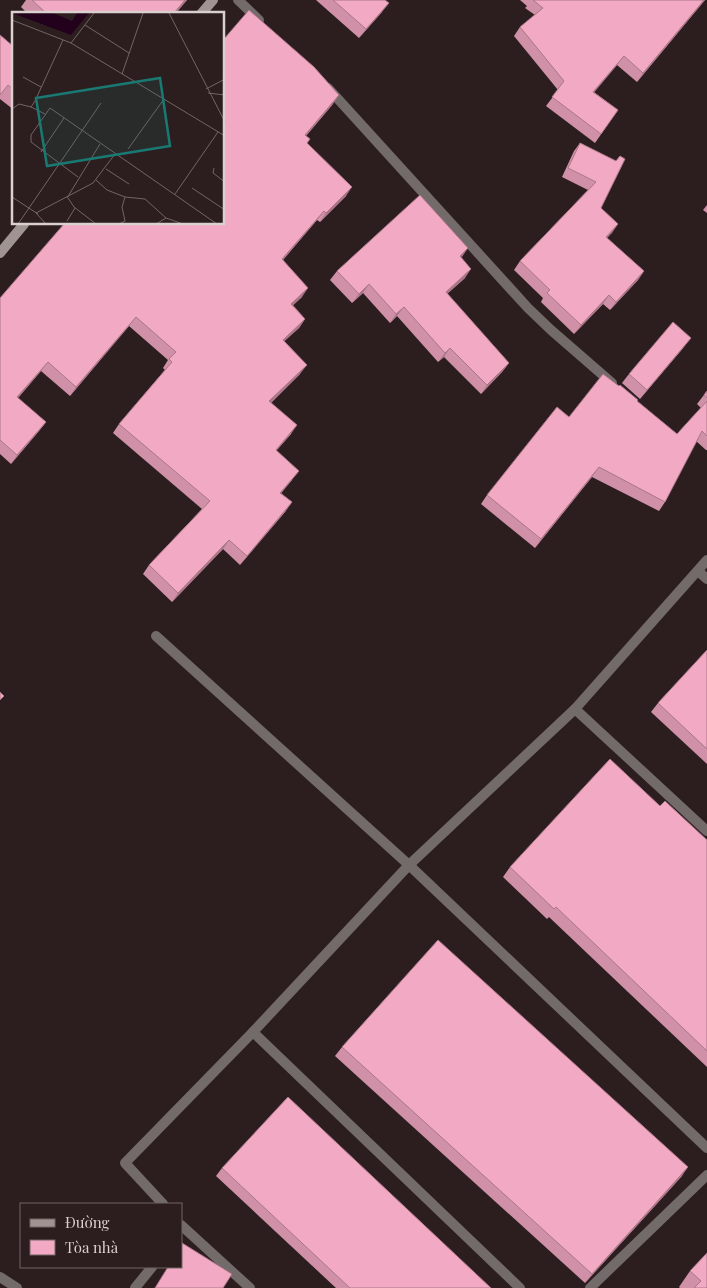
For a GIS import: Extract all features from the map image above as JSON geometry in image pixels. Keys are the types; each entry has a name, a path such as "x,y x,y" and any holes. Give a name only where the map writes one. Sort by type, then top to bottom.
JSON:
{"main road":[{"path":"203,12 213,0"},
{"path":"0,253 23,225"}],"street":[{"path":"238,0 266,26"},
{"path":"320,80 528,308 618,389"},
{"path":"161,1203 125,1163 253,1032 409,865 575,709 707,560"},
{"path":"698,571 707,579"},
{"path":"156,636 409,865 707,1148"},
{"path":"575,709 707,831"},
{"path":"253,1032 520,1288"},
{"path":"590,1288 707,1175"},
{"path":"182,1227 250,1288"},
{"path":"135,1288 151,1268"},
{"path":"0,1276 17,1288"}],"building":[{"path":"32,0 185,0 175,12 45,12"},
{"path":"333,0 385,0 389,3 366,29"},
{"path":"533,0 704,0 643,73 624,56 593,92 618,110 601,134 552,97 564,81 520,27 543,8"},
{"path":"249,10 314,67 339,95 305,135 310,139 307,143 352,187 326,213 324,211 282,259 308,288 291,304 305,319 283,340 307,365 269,401 297,425 276,450 299,471 280,493 292,502 247,556 229,540 178,593 149,565 210,501 119,424 172,362 169,359 176,352 136,317 76,387 48,362 17,397 46,422 17,455 0,440 0,298 63,225 225,225 225,38"},
{"path":"0,35 12,45 12,88 8,85 0,95"},
{"path":"580,143 616,161 620,156 625,159 601,208 618,224 606,237 644,271 616,302 609,295 581,325 547,293 550,290 520,261 596,182 568,168"},
{"path":"420,195 468,248 460,256 471,269 446,292 509,363 487,385 450,348 445,353 404,307 396,314 369,284 359,294 337,271"},
{"path":"673,322 691,338 647,390 629,374"},
{"path":"603,374 620,385 677,434 707,401 707,436 702,431 665,502 599,467 541,539 487,495 557,407 569,417"},
{"path":"707,650 707,749 658,703"},
{"path":"0,692 4,696 0,700"},
{"path":"610,759 660,806 665,801 707,840 707,1051 556,907 554,909 510,867"},
{"path":"438,940 688,1167 592,1274 342,1047"},
{"path":"288,1097 491,1288 350,1288 222,1168"},
{"path":"182,1243 232,1274 223,1288 155,1288 167,1268 182,1268"},
{"path":"707,1253 707,1288 694,1288 701,1281 690,1271"}]}
